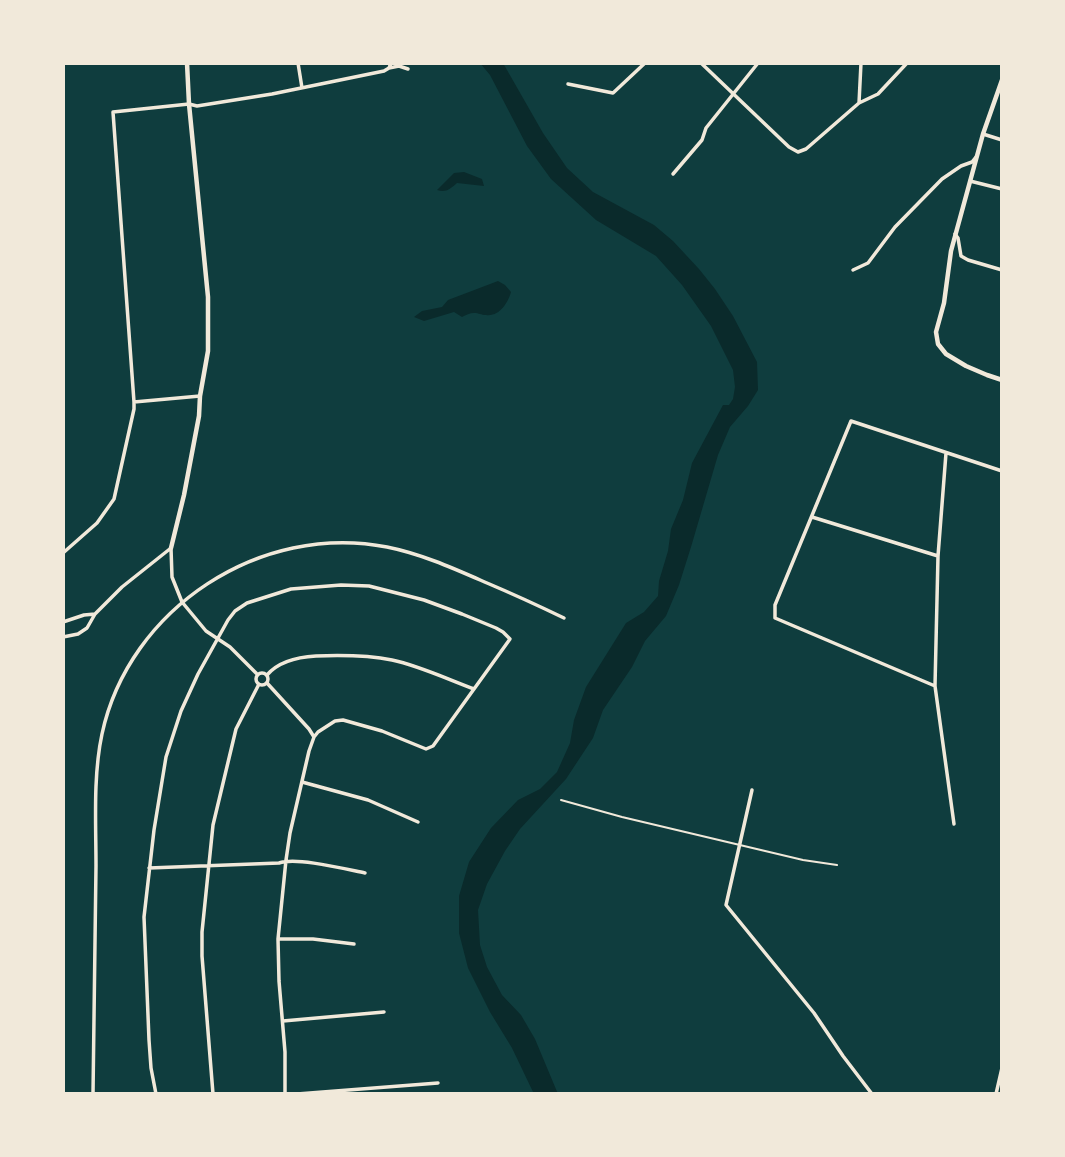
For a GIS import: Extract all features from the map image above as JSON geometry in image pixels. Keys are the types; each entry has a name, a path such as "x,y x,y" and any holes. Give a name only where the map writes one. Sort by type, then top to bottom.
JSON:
{"street":[{"path":"187,63 208,297 208,351 199,416 171,548 172,577 182,602 206,631 219,638 257,674"},
{"path":"298,63 302,88"},
{"path":"568,84 613,93 645,63"},
{"path":"701,63 789,147 798,152 806,149 859,103 878,94 907,63"},
{"path":"673,174 702,140 706,128 758,63"},
{"path":"859,103 861,63"},
{"path":"63,553 97,523 114,499 134,409 113,112 189,104 197,106 272,94 374,73 390,65 408,69"},
{"path":"1002,80 983,134 955,234 944,303 936,332 938,344 946,354 966,366 1002,380"},
{"path":"983,134 1002,140"},
{"path":"853,270 868,263 895,228 942,178 972,162 977,156"},
{"path":"970,181 1002,189"},
{"path":"955,234 961,256 1002,270"},
{"path":"134,402 200,396"},
{"path":"935,686 775,618 775,605 851,421 1002,471"},
{"path":"946,452 938,556 935,686 954,824"},
{"path":"812,517 938,556"},
{"path":"93,1094 96,807 101,739 112,700 134,659 150,635 182,602 213,580 259,558 292,548 361,543 409,552 453,568 564,618"},
{"path":"64,638 87,628 95,614 122,587 171,548"},
{"path":"156,1094 151,1068 144,917 159,792 166,757 181,711 221,631 235,611 257,599 290,589 308,586 369,586 424,600 503,632 510,639 433,746 426,749 382,731 343,720 335,722 314,737 286,860 278,939 284,1021 285,1094"},
{"path":"63,622 95,614"},
{"path":"267,675 277,666 292,659 345,654 393,660 474,689"},
{"path":"257,674 267,675"},
{"path":"257,674 256,680 259,684"},
{"path":"267,675 267,683 314,737"},
{"path":"259,684 267,683"},
{"path":"213,1094 202,932 213,825 236,729 259,684"},
{"path":"302,782 368,800 418,822"},
{"path":"752,790 726,905 814,1013 872,1094"},
{"path":"149,868 279,863 286,860 365,873"},
{"path":"278,939 313,939 354,944"},
{"path":"284,1021 384,1012"},
{"path":"996,1094 1002,1068"},
{"path":"297,1094 438,1083"}],"lane":[{"path":"561,800 803,860 837,865"}],"water":[{"path":"480,63 503,63 543,133 567,168 593,192 654,225 699,269 733,316 757,362 758,390 730,427 718,455 679,585 666,616 645,641 632,667 603,710 593,738 566,779 520,829 505,851 487,884 478,910 480,945 487,967 502,995 521,1015 535,1039 558,1094 534,1094 468,968 459,933 459,896 469,862 491,828 518,800 540,789 557,772 570,743 574,720 586,687 626,623 644,612 658,596 671,529 683,500 692,463 723,405 729,405 733,399 735,387 733,370 711,326 682,285 656,256 596,220 551,179 527,146 490,75"},
{"path":"464,172 482,179 484,186 457,183 445,191 437,190 454,173"},
{"path":"498,281 511,292 505,305 495,314 472,313 462,317 454,312 424,321 414,317 422,311 442,307 448,300"}]}
